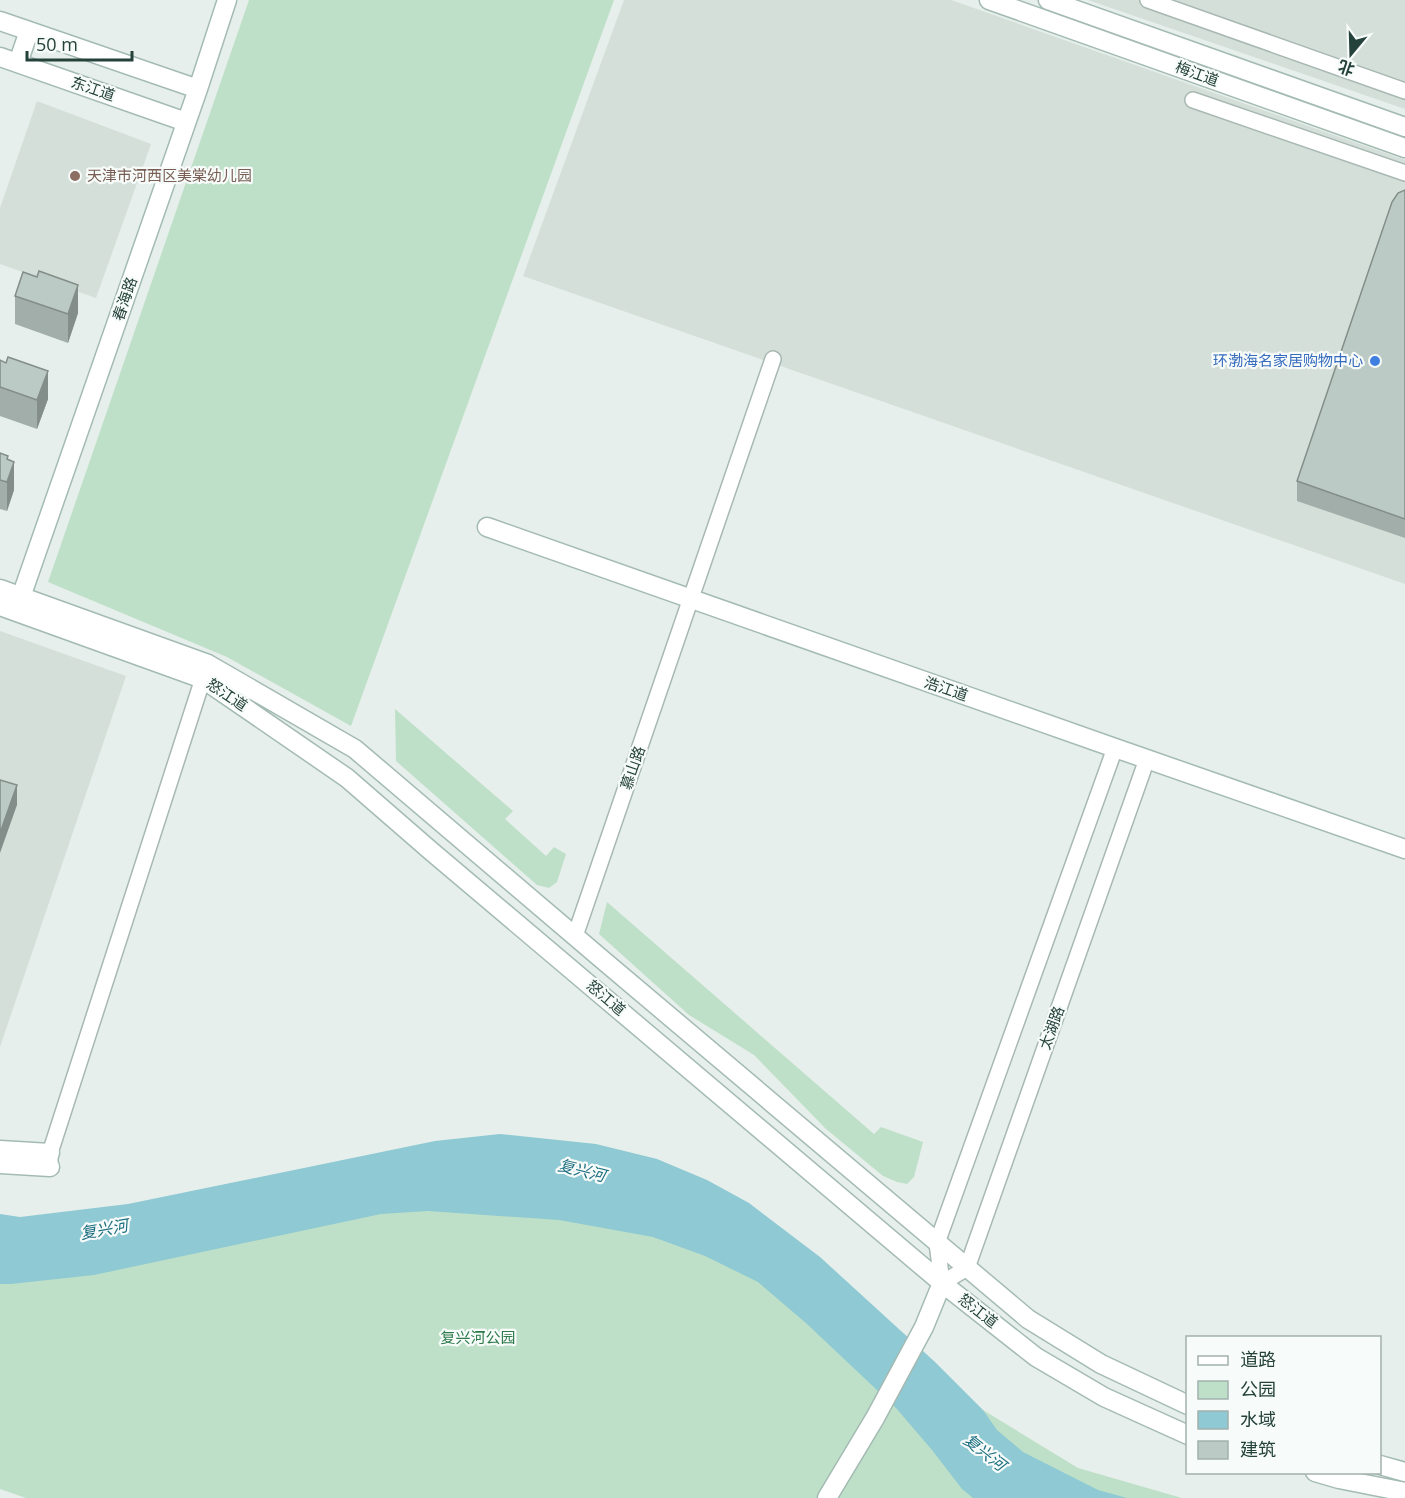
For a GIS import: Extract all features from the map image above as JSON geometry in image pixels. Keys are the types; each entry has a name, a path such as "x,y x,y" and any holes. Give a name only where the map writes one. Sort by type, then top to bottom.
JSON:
{"street":[{"name":"春海路","path":"21,597 227,0"},
{"name":"梅江道","path":"989,0 1405,148"},
{"name":"梅江道","path":"1048,0 1405,127"},
{"path":"1148,0 1405,90"},
{"path":"0,21 198,89"},
{"path":"18,63 29,31"},
{"name":"东江道","path":"0,57 186,122"},
{"path":"1193,100 1405,173"},
{"name":"慕山路","path":"575,936 773,359"},
{"name":"浩江道","path":"487,527 1405,849"},
{"name":"怒江道","path":"0,589 205,671 356,749 1028,1319 1092,1359 1186,1404"},
{"name":"怒江道","path":"0,606 205,671 347,778 942,1283 1036,1357 1104,1397 1186,1434"},
{"path":"50,1160 205,671"},
{"path":"827,1498 875,1418 924,1327 942,1283 937,1243 1115,748"},
{"name":"太湖路","path":"967,1268 1147,759"},
{"path":"0,1150 50,1160"},
{"path":"0,1164 50,1160"},
{"path":"942,1283 967,1268"},
{"path":"1381,1465 1405,1472"},
{"path":"1319,1474 1405,1492"}],"shaded area":[{"path":"624,0 951,0 1405,160 1405,584 523,276"},
{"path":"1088,0 1405,0 1405,109"},
{"name":"天津市河西区美棠幼儿园","path":"37,101 151,144 96,298 0,264 0,208"},
{"path":"0,631 126,676 0,1047"}],"green space":[{"path":"249,0 614,0 351,726 227,657 48,582"},
{"path":"395,709 513,811 505,819 546,856 554,847 566,854 557,882 549,888 537,885 396,761"},
{"path":"607,902 874,1134 881,1127 923,1142 914,1177 907,1184 883,1176 826,1129 754,1055 689,1015 599,934"},
{"name":"复兴河公园","path":"484,1173 716,1237 983,1410 1078,1468 1182,1498 26,1498 0,1489 0,1252"}],"water":[{"name":"复兴河","path":"500,1134 596,1144 657,1159 707,1180 749,1203 820,1257 935,1362 983,1410 997,1430 1023,1452 1098,1490 1127,1498 973,1498 962,1489 896,1408 807,1324 758,1282 705,1256 653,1237 559,1220 428,1211 381,1214 94,1275 0,1284 0,1214 20,1217 128,1204 435,1141"}],"building":[{"name":"环渤海名家居购物中心","path":"1405,190 1405,519 1297,481 1392,202 1398,193"},
{"path":"39,271 78,285 68,314 15,296 23,272 37,277"},
{"path":"8,357 48,371 37,400 0,387 0,360 6,363"},
{"path":"0,453 8,456 7,459 14,462 7,482 0,480"},
{"path":"0,780 17,785 0,833"}],"place":[{"name":"天津市河西区美棠幼儿园","path":"75,176"},
{"name":"环渤海名家居购物中心","path":"1375,361"}]}
